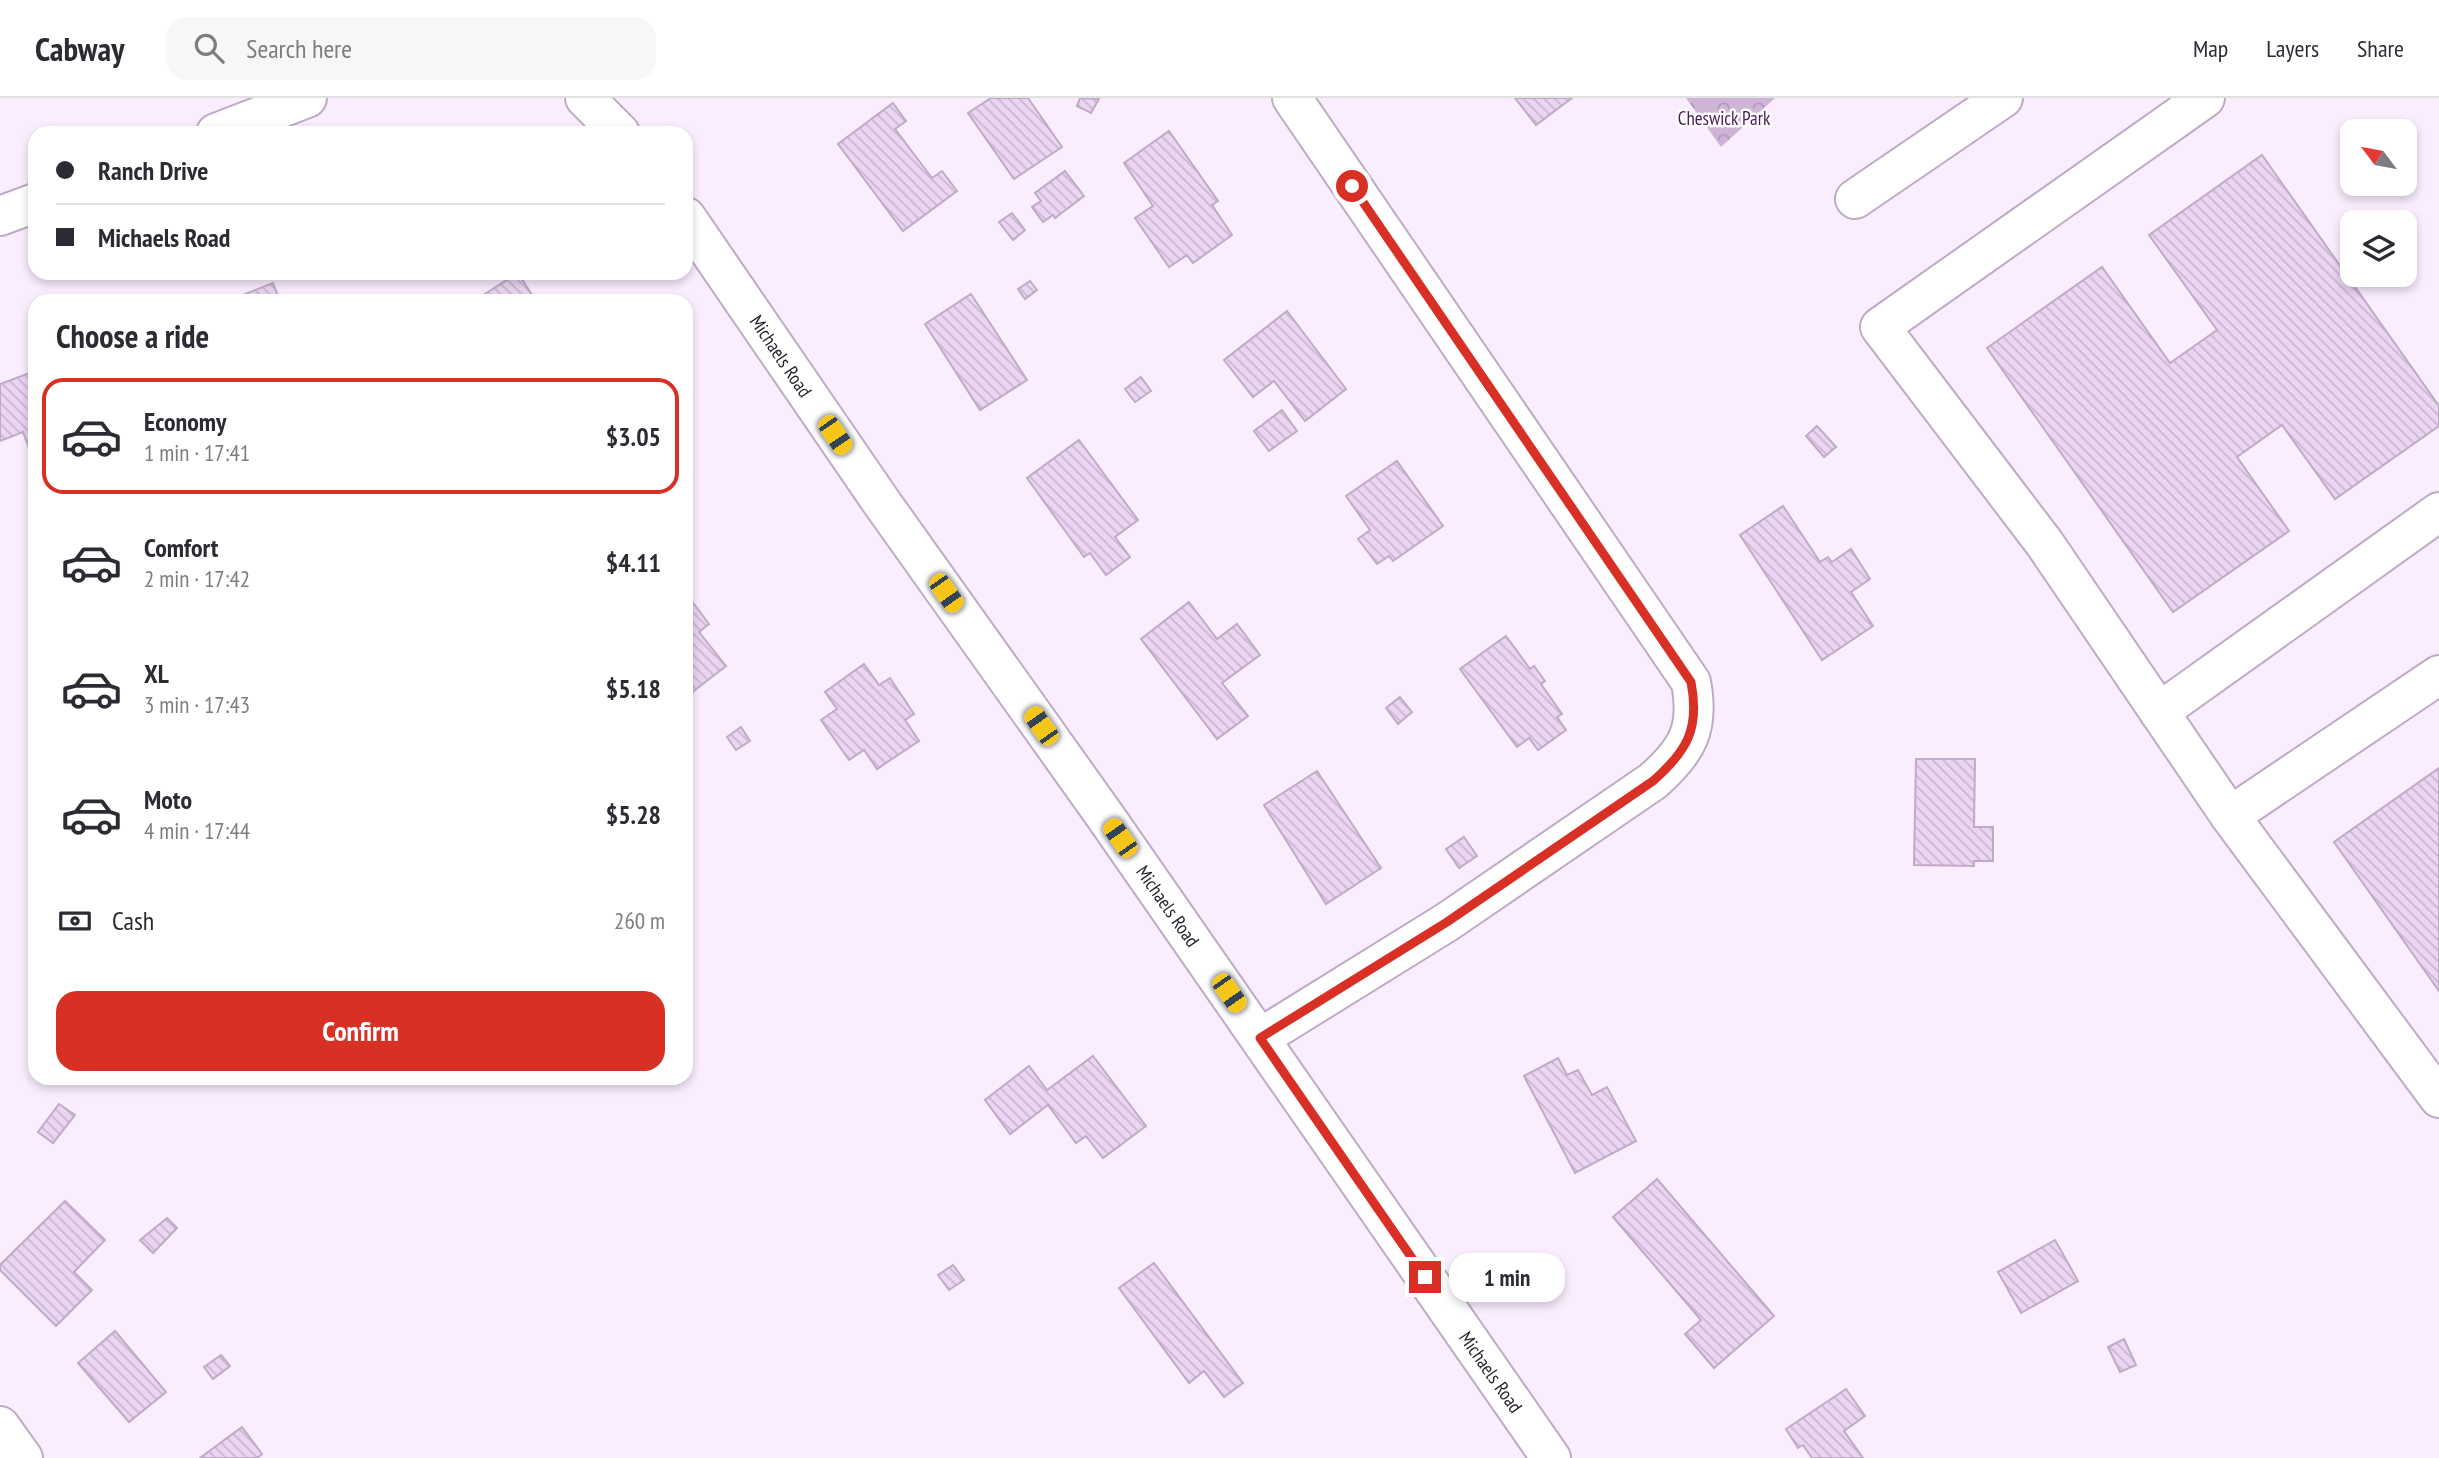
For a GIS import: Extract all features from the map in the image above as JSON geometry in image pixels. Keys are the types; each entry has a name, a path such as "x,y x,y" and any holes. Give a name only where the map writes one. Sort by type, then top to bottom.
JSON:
{"street":[{"path":"234,126 307,98"},
{"path":"585,98 613,126"},
{"path":"1260,1038 1447,922 1653,781 1678,759 1695,720 1691,682 1292,98"},
{"path":"1855,199 2003,98"},
{"path":"2206,98 1880,327 2045,544 2230,816 2439,1098"},
{"path":"0,216 28,205"},
{"name":"Michaels Road","path":"693,227 882,503 1260,1038 1552,1458"},
{"path":"2159,712 2439,512"},
{"path":"2230,816 2439,675"},
{"path":"0,1426 23,1458"}],"green space":[{"name":"Cheswick Park","path":"1686,98 1775,98 1721,147"}],"building":[{"path":"991,98 1028,98 1062,147 1014,179 968,113"},
{"path":"1080,98 1099,99 1091,113 1077,106"},
{"path":"1515,98 1572,98 1536,125"},
{"path":"893,103 906,121 895,129 932,178 942,171 957,191 903,231 838,144"},
{"path":"1169,131 1218,201 1212,205 1232,235 1193,263 1187,255 1169,267 1135,218 1153,206 1124,163"},
{"path":"2262,155 2340,266 2340,287 2355,287 2439,406 2439,426 2335,499 2282,425 2237,457 2289,531 2173,612 1987,348 2102,267 2170,363 2217,330 2149,235"},
{"path":"1065,171 1084,196 1055,218 1053,215 1043,222 1032,207 1041,201 1035,193"},
{"path":"1012,213 1025,230 1013,240 999,222"},
{"path":"507,280 522,280 532,294 485,294"},
{"path":"1030,281 1037,290 1025,299 1018,289"},
{"path":"273,283 277,294 245,294"},
{"path":"971,294 1027,380 980,410 925,324"},
{"path":"1287,311 1346,389 1305,421 1274,381 1253,397 1224,360"},
{"path":"28,374 28,445 23,432 0,441 0,384"},
{"path":"1141,377 1151,391 1135,402 1125,389"},
{"path":"1282,410 1297,431 1269,451 1254,431"},
{"path":"1817,426 1836,447 1824,457 1806,436"},
{"path":"1079,440 1138,520 1115,537 1130,557 1106,575 1090,553 1084,557 1027,478"},
{"path":"1397,461 1443,526 1393,561 1389,556 1377,564 1358,539 1370,530 1346,496"},
{"path":"1783,506 1820,562 1828,557 1832,562 1851,549 1870,579 1851,592 1873,626 1822,660 1740,535"},
{"path":"1189,602 1217,639 1237,624 1260,655 1222,683 1248,716 1217,739 1141,639"},
{"path":"693,603 709,624 699,632 726,666 693,692"},
{"path":"1506,636 1530,669 1534,666 1545,681 1541,684 1562,714 1557,717 1566,730 1538,750 1529,738 1517,747 1460,669"},
{"path":"864,664 879,685 890,678 914,714 905,720 919,741 877,769 864,750 849,760 821,720 837,709 825,692"},
{"path":"1400,697 1412,712 1398,724 1386,708"},
{"path":"741,727 750,741 736,750 727,737"},
{"path":"1916,759 1975,759 1974,827 1993,827 1993,861 1974,861 1974,866 1914,865"},
{"path":"2439,768 2439,991 2334,842"},
{"path":"1317,771 1381,868 1326,904 1264,805"},
{"path":"1464,837 1477,856 1459,868 1446,849"},
{"path":"1093,1056 1146,1126 1103,1158 1086,1136 1076,1143 1048,1105 1010,1134 985,1100 1029,1066 1047,1090"},
{"path":"1558,1058 1567,1075 1578,1070 1592,1095 1607,1087 1636,1141 1575,1173 1524,1076"},
{"path":"59,1104 75,1115 53,1143 38,1132"},
{"path":"1657,1179 1774,1316 1714,1368 1685,1334 1701,1320 1613,1217"},
{"path":"65,1201 105,1240 74,1272 92,1290 56,1326 0,1270 0,1265"},
{"path":"167,1218 177,1228 153,1253 140,1240"},
{"path":"2055,1240 2078,1281 2021,1313 1998,1272"},
{"path":"1154,1263 1243,1383 1224,1397 1204,1371 1189,1383 1119,1288"},
{"path":"953,1265 964,1280 949,1290 938,1275"},
{"path":"115,1331 166,1392 129,1422 78,1363"},
{"path":"2124,1339 2136,1365 2120,1372 2108,1347"},
{"path":"221,1355 230,1366 213,1379 204,1367"},
{"path":"1846,1389 1865,1416 1844,1431 1863,1458 1812,1458 1803,1445 1798,1448 1786,1429"},
{"path":"242,1427 262,1454 257,1458 200,1458"}],"route":[{"path":"1352,186 1691,682 1695,706 1695,720 1678,759 1653,781 1447,922 1260,1038 1425,1277"}]}
